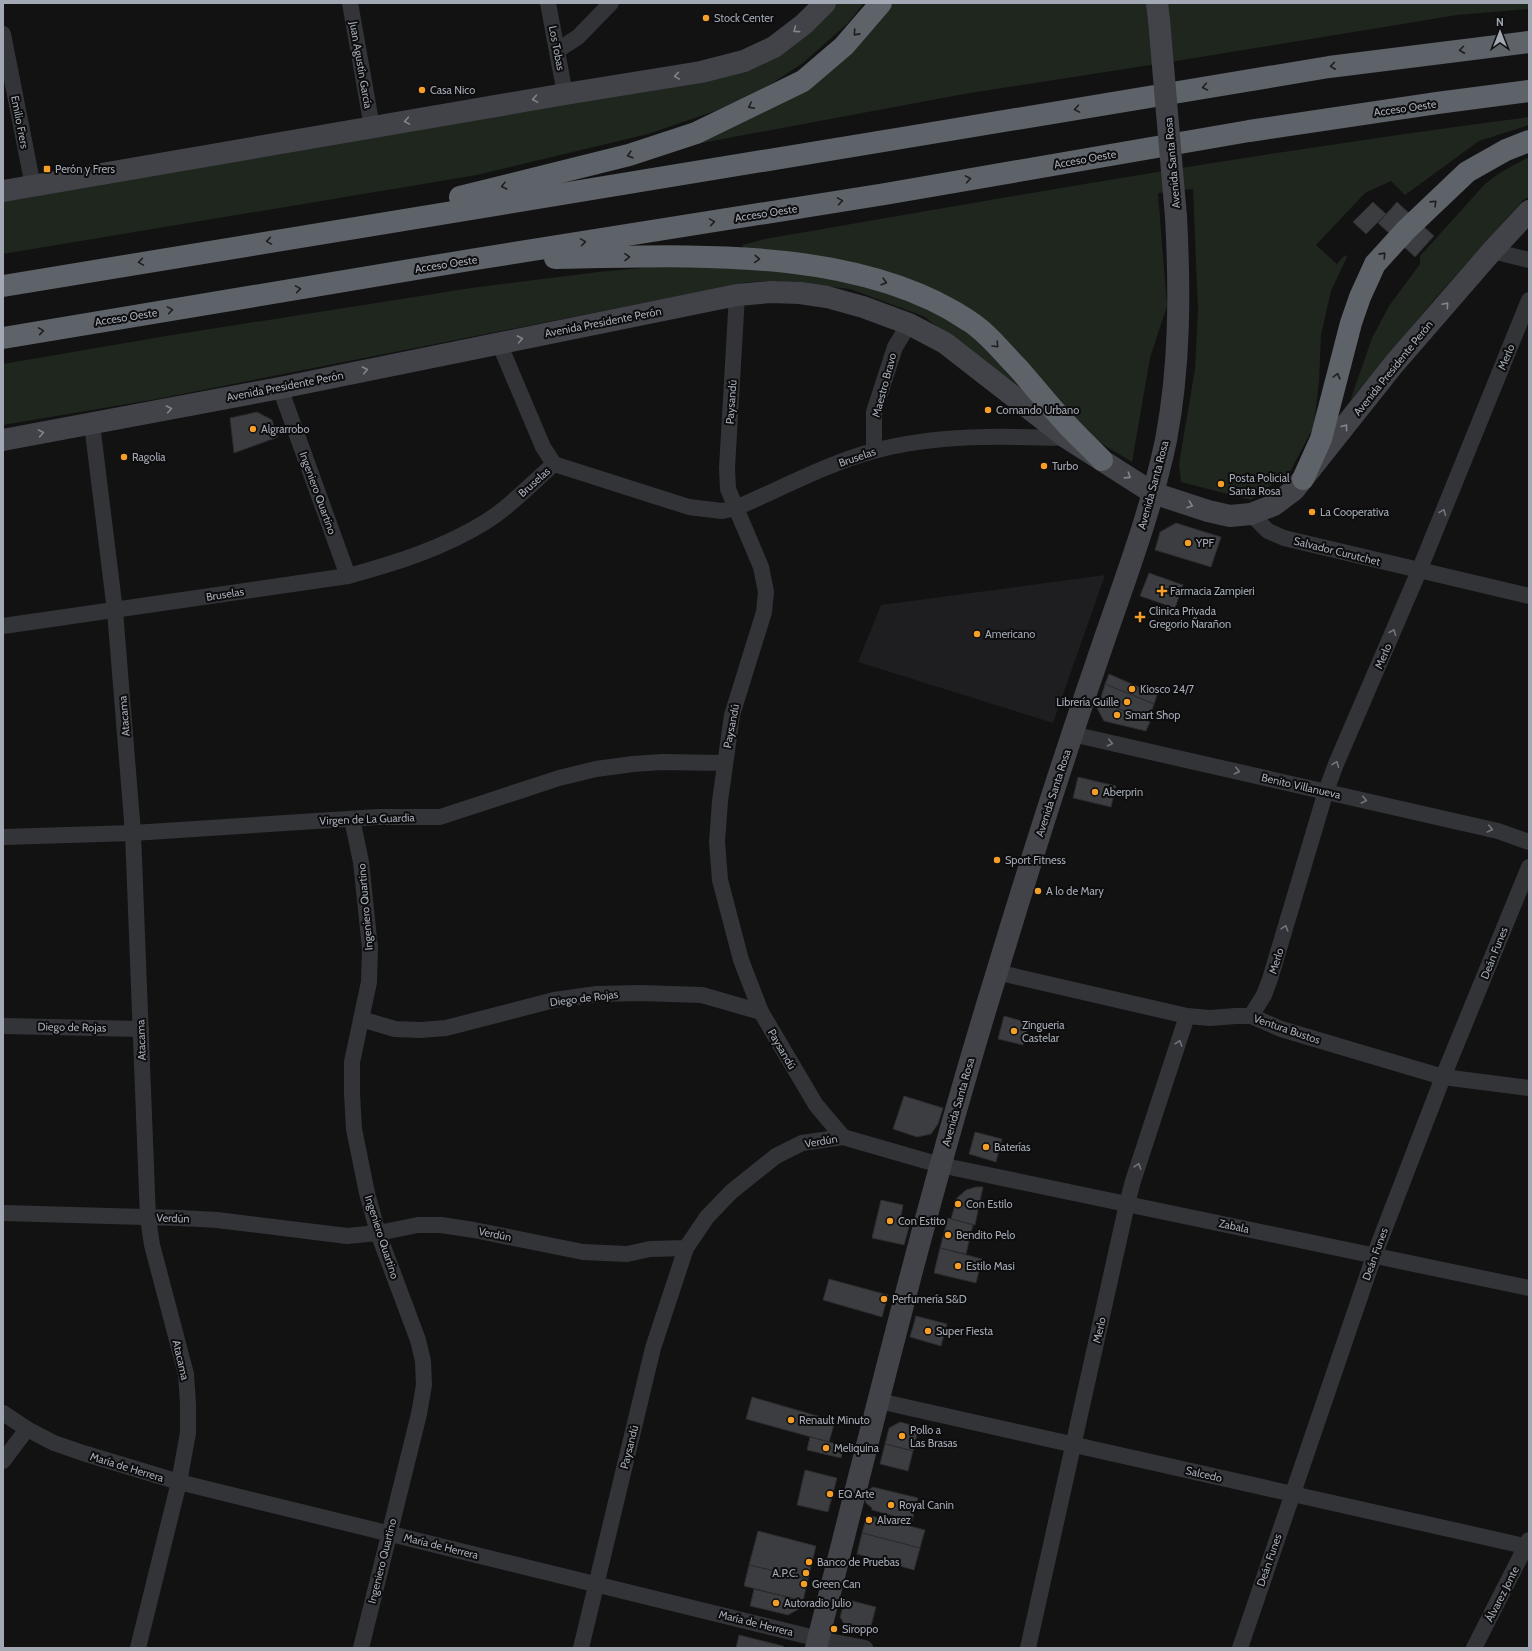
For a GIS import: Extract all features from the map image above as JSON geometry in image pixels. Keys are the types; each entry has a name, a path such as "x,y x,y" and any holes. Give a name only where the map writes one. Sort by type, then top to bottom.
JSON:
{"highway":[{"path":"308,234 629,156 696,133 802,81 844,46 881,3"},
{"path":"3,286 308,234 893,140 1329,67 1529,42"},
{"name":"Acceso Oeste","path":"3,338 476,259 885,194 1249,131 1529,91"},
{"path":"1304,479 1321,439 1351,323 1360,297 1375,264 1406,230 1467,172 1506,150 1529,141"},
{"path":"476,259 679,256 760,259 836,270 886,282 917,293 948,309 969,321 986,334 1063,420 1102,460"}],"street":[{"name":"Juan Agustín García","path":"350,3 372,127"},
{"name":"Los Tobas","path":"548,3 565,94"},
{"path":"558,50 578,37 611,3"},
{"path":"3,191 701,72 744,61 774,47 804,24 825,3"},
{"name":"Avenida Santa Rosa","path":"818,1643 940,1165 996,972 1072,734 1153,493 1166,438 1173,389 1178,334 1179,276 1176,217 1158,12"},
{"name":"Emilio Frers","path":"3,34 33,186"},
{"name":"Avenida Presidente Perón","path":"1250,514 1274,505 1294,490 1394,364 1492,251 1529,211"},
{"path":"1492,251 1529,260"},
{"name":"Avenida Presidente Perón","path":"3,440 280,388 737,296 771,292 800,293 826,297 863,307 909,324 945,343 1067,438 1153,493"},
{"name":"Paysandú","path":"737,296 727,468 728,489 760,567 766,592 764,612 732,715 724,763 717,842 720,880 741,960 761,1012 816,1105 843,1137"},
{"name":"Merlo","path":"1251,1016 1264,995 1270,979 1326,791 1419,571 1529,300"},
{"name":"Maestro Bravo","path":"874,450 874,412 895,346 909,324"},
{"path":"499,343 543,447 554,464"},
{"name":"Ingeniero Quartino","path":"280,388 348,576"},
{"name":"Atacama","path":"92,424 115,611 133,833 148,1218 152,1245 186,1374 188,1404 188,1434 179,1482 138,1648"},
{"name":"Bruselas","path":"3,626 115,611 348,576 397,562 430,550 461,536 488,521 554,464 688,507 722,511 736,508 846,460 874,450 923,441 963,437 1007,436 1067,438"},
{"path":"1153,493 1208,511 1230,516 1250,514"},
{"name":"Salvador Curutchet","path":"1250,514 1268,531 1284,538 1529,596"},
{"name":"Benito Villanueva","path":"1072,734 1498,831 1529,842"},
{"name":"Virgen de La Guardia","path":"3,837 133,833 378,816 440,816 559,778 596,769 662,762 724,763"},
{"name":"Ingeniero Quartino","path":"352,819 361,862 370,948 369,982 352,1062 354,1122 367,1193 378,1233 418,1340 424,1361 424,1385 419,1414 388,1532 361,1648"},
{"name":"Deán Funes","path":"1240,1648 1374,1256 1443,1077 1529,867"},
{"name":"Ventura Bustos","path":"996,972 1187,1016 1210,1018 1251,1016 1281,1029 1443,1077 1529,1088"},
{"name":"Diego de Rojas","path":"361,1019 395,1029 420,1030 446,1028 554,1000 597,994 640,992 702,995 761,1012"},
{"name":"Merlo","path":"1028,1648 1072,1444 1127,1204 1133,1181 1187,1016"},
{"name":"Diego de Rojas","path":"3,1026 141,1029"},
{"name":"Verdún","path":"3,1213 217,1220 347,1236 378,1233 402,1227 441,1225 583,1252 627,1254 650,1249 686,1248 707,1216 730,1192 776,1156 802,1143 843,1137 940,1165"},
{"name":"Zabala","path":"940,1165 1529,1288"},
{"name":"Paysandú","path":"581,1648 653,1348 686,1248"},
{"name":"Salcedo","path":"879,1401 1528,1544"},
{"name":"María de Herrera","path":"3,1413 27,1429 54,1443 179,1482 388,1532 818,1643 865,1648"},
{"path":"3,1461 27,1429"},
{"name":"Álvarez Jonte","path":"1474,1648 1528,1544"}],"shaded area":[{"path":"828,3 864,3 847,24 803,63 762,90 718,110 648,134 477,175 3,254 3,197 708,78"},
{"path":"891,3 1529,3 1529,9 1457,15 964,94 680,147 720,129"},
{"path":"1529,117 1529,125 1479,141 1405,195 1391,181 1365,193 1316,245 1337,264 1345,255 1347,257 1331,291 1321,335 1319,381 1314,426 1291,470 1251,500 1181,482 1179,464 1195,369 1198,311 1193,189 1158,193 1167,306 1150,358 1132,462 1107,447 1077,425 1001,338 873,269 781,251 742,249 743,245 765,239 1051,190 1337,144"},
{"path":"1529,157 1529,197 1523,200 1434,300 1350,401 1372,338 1389,306 1420,264 1420,256 1485,184 1501,172"},
{"path":"707,262 790,270 883,289 955,322 986,347 1038,400 923,316 850,289 775,281 749,282 157,399 3,425 3,364 166,336 471,288 598,272"},
{"name":"Americano","path":"1105,575 1053,723 858,662 881,605"}],"building":[{"path":"1373,202 1386,214 1366,234 1353,222"},
{"path":"1397,202 1434,236 1415,257 1378,223"},
{"name":"Algrarrobo","path":"257,412 272,420 278,437 234,453 230,418"},
{"name":"YPF","path":"1176,523 1221,537 1211,567 1155,550 1160,532"},
{"name":"Farmacia Zampieri","path":"1149,573 1183,585 1175,608 1140,596"},
{"name":"Kiosco 24/7","path":"1109,674 1157,695 1154,704 1105,684"},
{"name":"Librería Guille","path":"1105,684 1154,704 1148,721 1100,701"},
{"name":"Smart Shop","path":"1100,701 1150,722 1146,731 1104,721 1097,708"},
{"name":"Aberprin","path":"1078,777 1116,786 1111,807 1073,798"},
{"name":"Zingueria Castelar","path":"1004,1016 1029,1023 1023,1045 998,1039"},
{"path":"904,1096 943,1108 938,1124 931,1134 917,1137 893,1129"},
{"name":"Baterías","path":"975,1132 1002,1139 996,1162 969,1154"},
{"path":"976,1187 983,1187 975,1225 951,1219 957,1198 966,1190"},
{"name":"Con Estito","path":"881,1200 903,1205 901,1216 904,1217 902,1226 909,1227 904,1245 872,1238"},
{"path":"948,1218 973,1225 966,1254 940,1248"},
{"name":"Estilo Masi","path":"940,1248 982,1259 976,1283 934,1273"},
{"path":"829,1279 888,1295 882,1317 823,1300"},
{"name":"Super Fiesta","path":"916,1316 947,1324 941,1346 910,1337"},
{"name":"Renault Minuto","path":"752,1397 835,1421 829,1442 746,1419"},
{"name":"Pollo a Las Brasas","path":"900,1422 919,1427 913,1451 885,1444 889,1428"},
{"name":"Meliquina","path":"810,1437 844,1446 841,1458 807,1450"},
{"path":"885,1444 913,1451 908,1471 880,1464"},
{"path":"805,1470 837,1478 828,1512 797,1505"},
{"name":"Royal Canin","path":"873,1487 918,1498 912,1521 872,1510 865,1500 867,1491"},
{"path":"867,1515 925,1530 920,1548 862,1533"},
{"path":"758,1531 816,1546 808,1579 749,1565"},
{"path":"862,1533 920,1548 914,1570 857,1554"},
{"path":"749,1565 808,1579 803,1601 744,1586"},
{"name":"Autoradio Julio","path":"754,1589 803,1601 802,1607 788,1615 750,1606"},
{"path":"845,1599 876,1607 869,1633 846,1627 840,1617"},
{"path":"739,1635 783,1646 785,1648 736,1648"}],"place":[{"name":"Stock Center","path":"706,18"},
{"name":"Casa Nico","path":"422,90"},
{"name":"Perón y Frers","path":"47,169"},
{"name":"Comando Urbano","path":"988,410"},
{"name":"Algrarrobo","path":"253,429"},
{"name":"Ragolia","path":"124,457"},
{"name":"Turbo","path":"1044,466"},
{"name":"Posta Policial Santa Rosa","path":"1221,484"},
{"name":"La Cooperativa","path":"1312,512"},
{"name":"YPF","path":"1188,543"},
{"name":"Farmacia Zampieri","path":"1162,591"},
{"name":"Clinica Privada Gregorio Ñarañon","path":"1140,617"},
{"name":"Americano","path":"977,634"},
{"name":"Kiosco 24/7","path":"1132,689"},
{"name":"Librería Guille","path":"1127,702"},
{"name":"Smart Shop","path":"1117,715"},
{"name":"Aberprin","path":"1095,792"},
{"name":"Sport Fitness","path":"997,860"},
{"name":"A lo de Mary","path":"1038,891"},
{"name":"Zingueria Castelar","path":"1014,1031"},
{"name":"Baterías","path":"986,1147"},
{"name":"Con Estilo","path":"958,1204"},
{"name":"Con Estito","path":"890,1221"},
{"name":"Bendito Pelo","path":"948,1235"},
{"name":"Estilo Masi","path":"958,1266"},
{"name":"Perfumería S&D","path":"884,1299"},
{"name":"Super Fiesta","path":"928,1331"},
{"name":"Renault Minuto","path":"791,1420"},
{"name":"Pollo a Las Brasas","path":"902,1436"},
{"name":"Meliquina","path":"826,1448"},
{"name":"EQ Arte","path":"830,1494"},
{"name":"Royal Canin","path":"891,1505"},
{"name":"Alvarez","path":"869,1520"},
{"name":"Banco de Pruebas","path":"809,1562"},
{"name":"A.P.C.","path":"806,1573"},
{"name":"Green Can","path":"804,1584"},
{"name":"Autoradio Julio","path":"776,1603"},
{"name":"Siroppo","path":"834,1629"}]}
